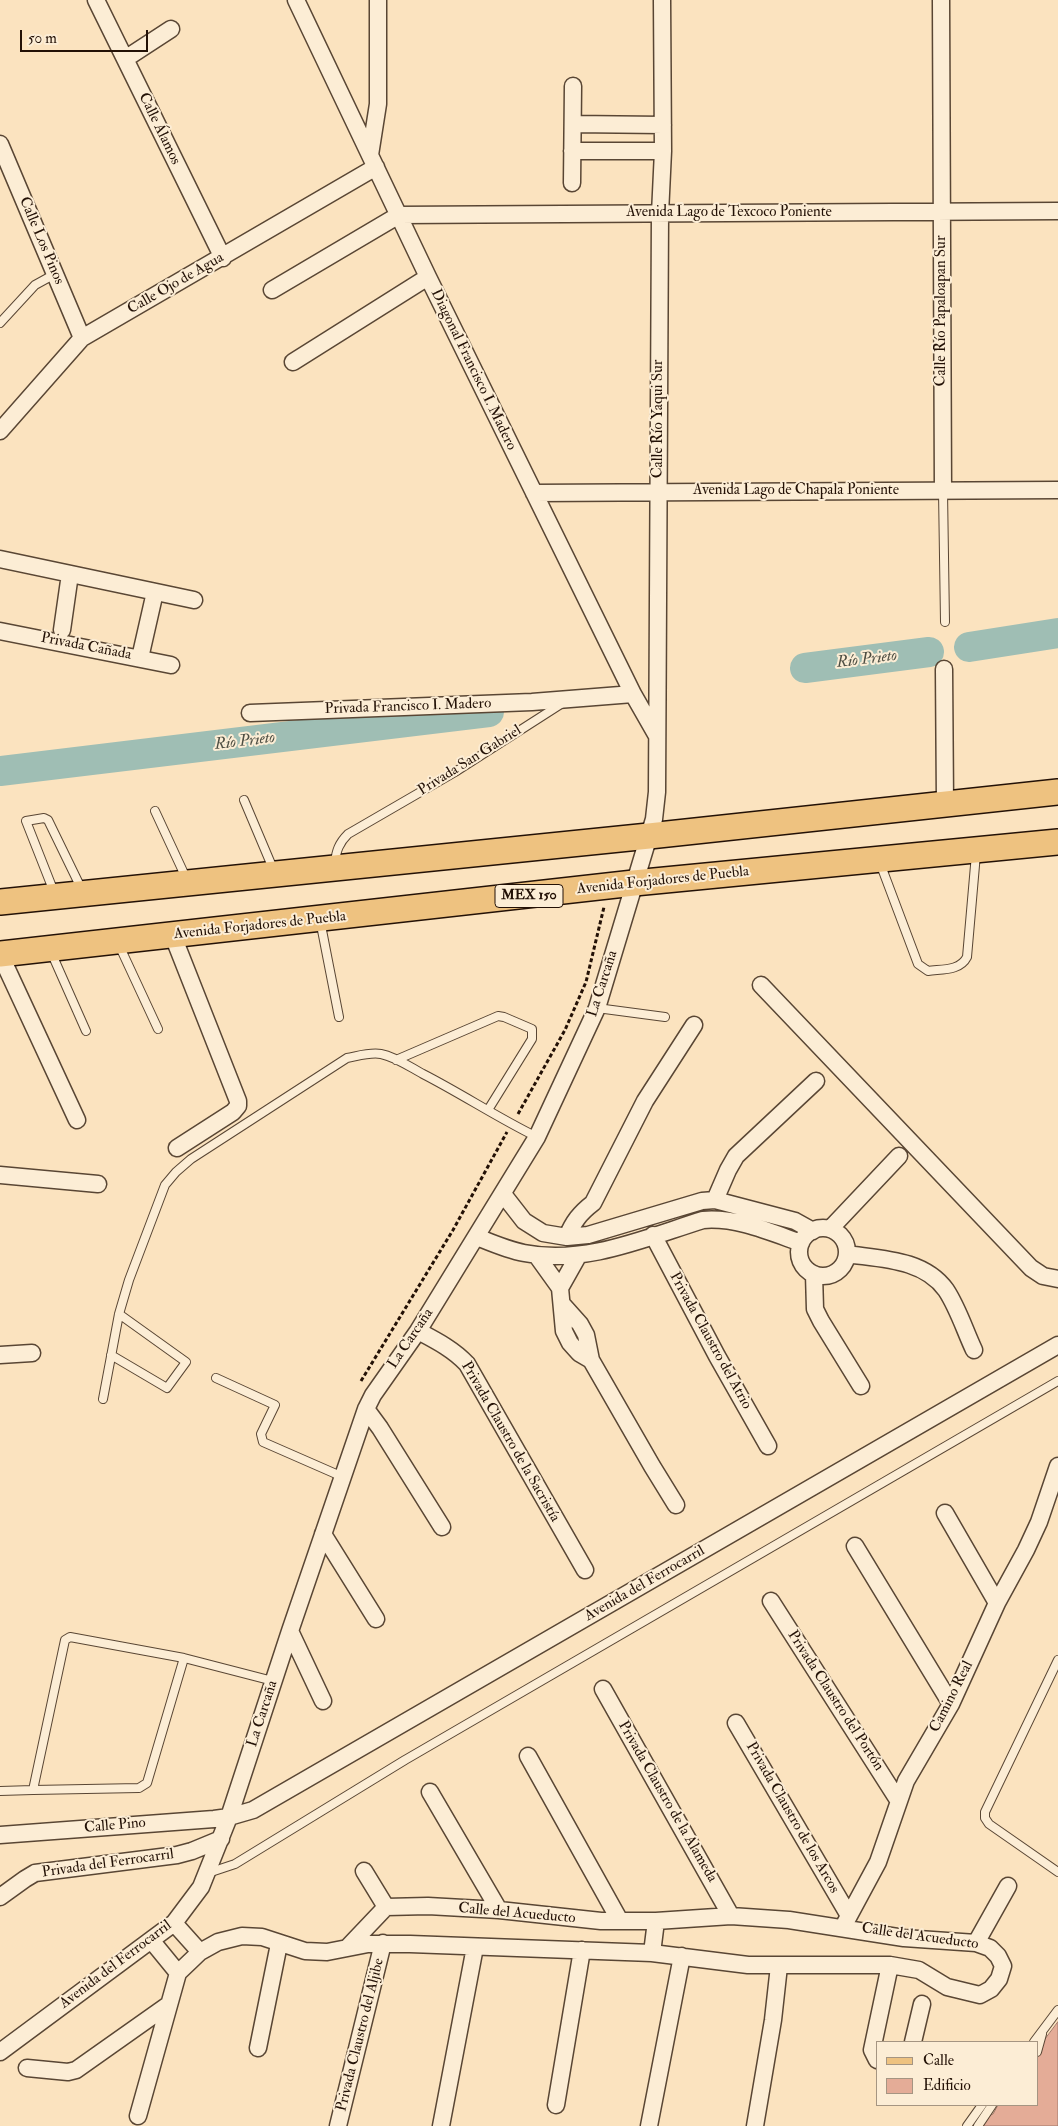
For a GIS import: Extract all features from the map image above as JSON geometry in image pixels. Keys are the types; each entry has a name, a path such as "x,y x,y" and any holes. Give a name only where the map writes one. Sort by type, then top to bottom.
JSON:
{"main road":[{"path":"0,902 1058,792"},
{"name":"Avenida Forjadores de Puebla","path":"0,954 634,884 1058,842"}],"street":[{"name":"Calle Álamos","path":"96,0 223,258"},
{"name":"Diagonal Francisco I. Madero","path":"296,0 428,277 633,694 657,736"},
{"path":"373,161 378,104 378,0"},
{"name":"Calle Río Yaqui Sur","path":"649,836 654,819 657,792 660,214 663,150 662,0"},
{"name":"Calle Río Papaloapan Sur","path":"941,0 943,491"},
{"path":"125,59 171,29"},
{"path":"572,183 573,86"},
{"path":"573,124 663,125"},
{"name":"Calle Los Pinos","path":"0,144 82,338"},
{"path":"572,150 663,150"},
{"name":"Calle Ojo de Agua","path":"0,431 82,338 223,258 373,161"},
{"name":"Avenida Lago de Texcoco Poniente","path":"399,215 1058,211"},
{"path":"272,290 399,215"},
{"path":"292,362 428,277"},
{"name":"Avenida Lago de Chapala Poniente","path":"534,493 1058,490"},
{"path":"0,559 194,600"},
{"path":"62,630 70,574"},
{"path":"140,658 155,592"},
{"name":"Privada Cañada","path":"0,631 171,665"},
{"path":"944,669 944,804"},
{"name":"Privada San Gabriel","path":"566,700 633,694"},
{"name":"Privada Francisco I. Madero","path":"250,713 566,700"},
{"name":"La Carcaña","path":"209,1867 229,1817 366,1409 373,1395 418,1331 537,1138 597,1008 649,836"},
{"path":"173,936 238,1101 238,1106 233,1112 177,1148"},
{"path":"0,954 76,1120"},
{"path":"761,984 1031,1268 1043,1276 1058,1279"},
{"path":"567,1237 573,1224 582,1212 593,1203 645,1101 694,1025"},
{"path":"715,1200 736,1156 816,1081"},
{"path":"830,1229 900,1156"},
{"path":"0,1175 98,1184"},
{"path":"503,1194 524,1221 543,1233 567,1237 588,1235 702,1201 715,1200 795,1221 812,1231"},
{"path":"593,1203 595,1213 606,1230"},
{"path":"477,1237 512,1251 537,1256 578,1256 597,1253 703,1220 718,1218 777,1234 801,1243"},
{"path":"830,1229 843,1238 847,1254 842,1268 836,1273 821,1276 807,1270 799,1258 801,1243 805,1236 812,1231 830,1229"},
{"name":"Privada Claustro del Atrio","path":"653,1235 717,1356 768,1446"},
{"path":"847,1254 907,1264 923,1270 935,1279 946,1290 974,1350"},
{"path":"537,1256 560,1288 563,1305 572,1313 583,1330 590,1348 591,1360 676,1505"},
{"path":"560,1288 578,1256"},
{"path":"814,1274 815,1303 818,1315 861,1386"},
{"name":"Privada Claustro de la Sacristía","path":"418,1331 460,1356 467,1364 585,1570"},
{"name":"Avenida del Ferrocarril","path":"229,1817 253,1810 1058,1345"},
{"path":"0,1355 32,1352"},
{"path":"366,1409 442,1527"},
{"name":"Camino Real","path":"846,1920 878,1862 906,1781 951,1704 997,1602 1036,1529 1058,1466"},
{"path":"945,1513 997,1602"},
{"path":"323,1534 376,1620"},
{"path":"855,1546 951,1704"},
{"name":"Privada Claustro del Portón","path":"771,1601 898,1800"},
{"path":"290,1631 323,1701"},
{"name":"Privada Claustro de la Alameda","path":"603,1689 732,1916"},
{"name":"Privada Claustro de los Arcos","path":"736,1722 846,1920"},
{"path":"528,1756 620,1921"},
{"path":"430,1792 499,1910"},
{"name":"Calle Pino","path":"0,1835 229,1817"},
{"name":"Privada del Ferrocarril","path":"0,1897 35,1874 177,1855 221,1839"},
{"name":"Avenida del Ferrocarril","path":"0,2052 174,1923 201,1887 209,1867"},
{"path":"348,1947 386,1906 364,1871"},
{"path":"976,1943 1008,1886"},
{"name":"Calle del Acueducto","path":"178,1972 200,1952 218,1942 242,1936 262,1937 305,1951 327,1952 348,1947 384,1943 652,1952 748,1965 890,1965 919,1970 947,1987 980,1994 991,1990 999,1979 1002,1966 998,1956 990,1948 976,1943 904,1938 846,1920 732,1916 656,1921 620,1921 572,1919 499,1910 386,1906"},
{"path":"652,1952 656,1921"},
{"path":"174,1923 200,1952"},
{"path":"138,2116 178,1972 151,1940"},
{"name":"Privada Claustro del Aljibe","path":"338,2126 384,1943"},
{"path":"258,2048 279,1944"},
{"path":"441,2126 475,1947"},
{"path":"556,2105 582,1950"},
{"path":"649,2126 682,1956"},
{"path":"876,2058 872,2050 890,1965"},
{"path":"755,2126 773,2020 779,1966"},
{"path":"913,2041 922,2004"},
{"path":"27,2068 68,2072 76,2070 168,2005"}],"lane":[{"path":"0,323 35,286 55,274"},
{"name":"Calle Río Papaloapan Sur","path":"943,491 945,622"},
{"name":"Privada San Gabriel","path":"335,868 336,854 340,843 348,834 455,772 566,700"},
{"path":"244,800 274,873"},
{"path":"155,811 188,882"},
{"path":"56,896 26,821 44,818 48,820 83,893"},
{"path":"879,859 918,964 928,971 958,967 964,963 967,957 976,850"},
{"path":"320,919 339,1017"},
{"path":"118,942 158,1029"},
{"path":"49,949 86,1030"},
{"path":"597,1008 665,1017"},
{"path":"396,1060 498,1016 532,1029 532,1039 488,1110"},
{"path":"102,1399 119,1314 129,1280 165,1185 190,1160 347,1058 366,1054 381,1054 396,1060 537,1138"},
{"path":"111,1355 167,1388 186,1362 119,1314"},
{"path":"216,1378 275,1405 261,1434 263,1442 343,1477"},
{"path":"209,1867 234,1864 406,1760 1058,1381"},
{"path":"33,1790 65,1640 73,1636 184,1658 274,1681"},
{"path":"0,1791 139,1788 147,1783 184,1658"},
{"path":"1058,1660 984,1812 989,1824 1058,1872"},
{"path":"1035,2041 1058,2010"},
{"path":"1029,2041 1042,2030"},
{"path":"1038,2048 1042,2030"},
{"path":"967,2126 981,2106"},
{"path":"978,2126 991,2106"},
{"path":"988,2126 1001,2106"}],"building":[{"path":"1058,2022 1058,2126 980,2126 988,2116 993,2114 997,2106 1038,2106 1038,2049"}],"waterway":[{"name":"Río Prieto","path":"969,647 1058,633"},
{"name":"Río Prieto","path":"805,668 929,652"},
{"name":"Río Prieto","path":"0,771 489,712"}]}
